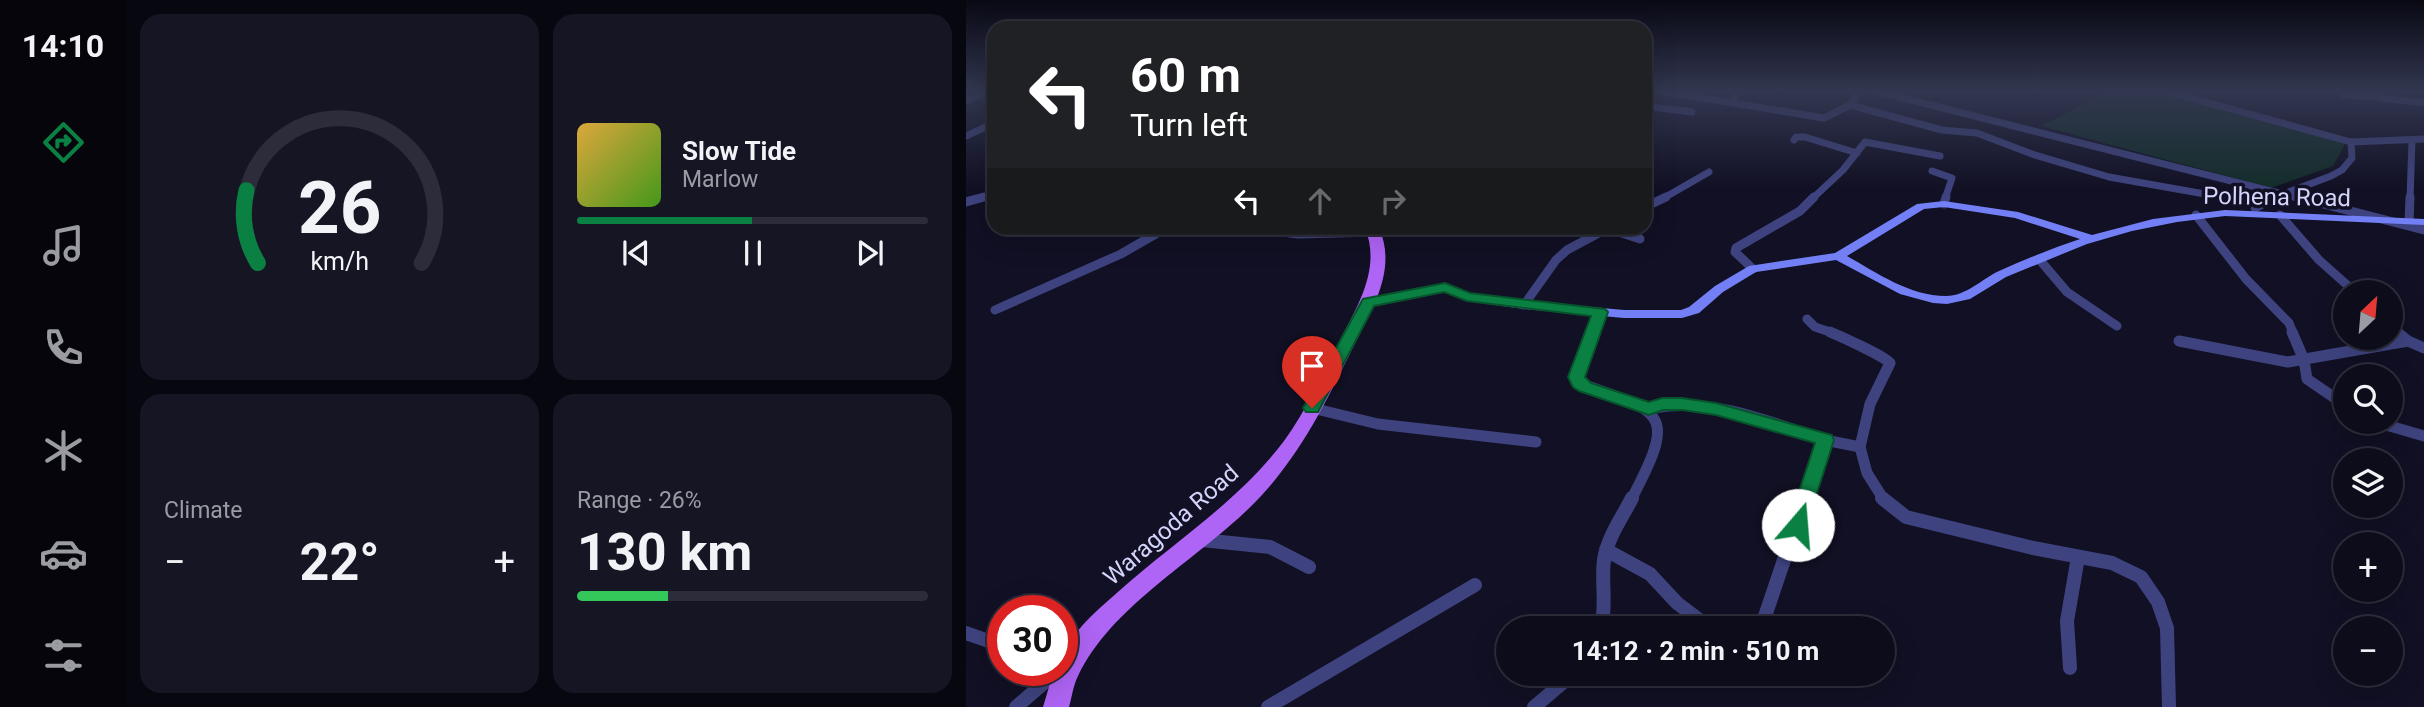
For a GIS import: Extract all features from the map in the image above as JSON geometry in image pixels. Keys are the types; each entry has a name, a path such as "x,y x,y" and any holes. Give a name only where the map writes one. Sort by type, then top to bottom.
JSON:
{"main road":[{"name":"Waragoda Road","path":"1078,648 1122,603 1202,540 1251,494 1294,442 1368,302 1378,260 1375,235"},
{"name":"Waragoda Road","path":"1056,707 1059,686"}],"street":[{"path":"1917,123 1942,130 1977,132 2032,154 2109,177 2260,204"},
{"path":"2001,123 2424,230"},
{"path":"2282,123 2351,142 2424,139"},
{"path":"966,136 987,126"},
{"path":"1794,140 1805,137 1857,153"},
{"path":"2409,222 2412,140"},
{"path":"1753,270 1739,258 1735,252 1736,247 1800,211 1867,142 1940,156"},
{"path":"2247,214 2279,194 2338,173 2350,162 2353,155 2351,142"},
{"path":"1932,171 1952,178 1944,204"},
{"path":"1652,204 1709,172"},
{"path":"966,202 987,197"},
{"path":"1368,302 1445,287 1467,297 1524,305 1600,312 1682,314 1694,310 1719,289 1753,270 1839,256 1921,206 1944,204 2018,215 2089,239"},
{"path":"2196,215 2246,279 2289,323 2304,360 2307,379 2333,397"},
{"name":"Polhena Road","path":"1839,256 1888,284 1922,297 1946,300 1970,296 1987,282 2089,239 2196,215 2280,215 2424,222"},
{"path":"2280,215 2319,260 2342,280"},
{"path":"995,310 1121,254 1154,235"},
{"path":"1524,305 1556,260 1567,250 1594,235"},
{"path":"1628,235 1640,239"},
{"path":"2039,259 2067,292 2117,326"},
{"path":"1600,312 1577,377 1579,383 1649,408 1658,421 1658,434 1651,457 1606,550 1606,616"},
{"path":"1807,319 1815,327 1831,332 1864,350 1884,356 1890,363 1874,392 1863,425 1860,447 1867,473 1881,498 1906,517 2112,563 2141,577 2158,602 2167,628 2169,707"},
{"path":"2403,337 2424,348"},
{"path":"2179,341 2288,362 2407,341"},
{"path":"1649,408 1662,404 1682,404 1716,409 1825,440 1860,447"},
{"path":"1312,408 1378,424 1536,442"},
{"path":"2403,431 2424,436"},
{"path":"1765,616 1825,440"},
{"path":"1202,540 1270,547 1309,567"},
{"path":"1606,550 1650,573 1677,603 1694,616"},
{"path":"2070,668 2067,621 2078,557"},
{"path":"1268,707 1343,665 1433,607 1475,585"},
{"path":"966,633 987,640"},
{"path":"1016,707 1039,686"},
{"path":"1534,707 1559,686"}],"green space":[{"path":"2047,123 2278,123 2346,142 2333,166 2271,188 2041,126"}],"route":[{"path":"1312,408 1368,302 1445,287 1467,297 1600,312 1577,377 1579,383 1585,387 1649,408 1662,404 1682,404 1716,409 1825,440 1798,525"}]}
